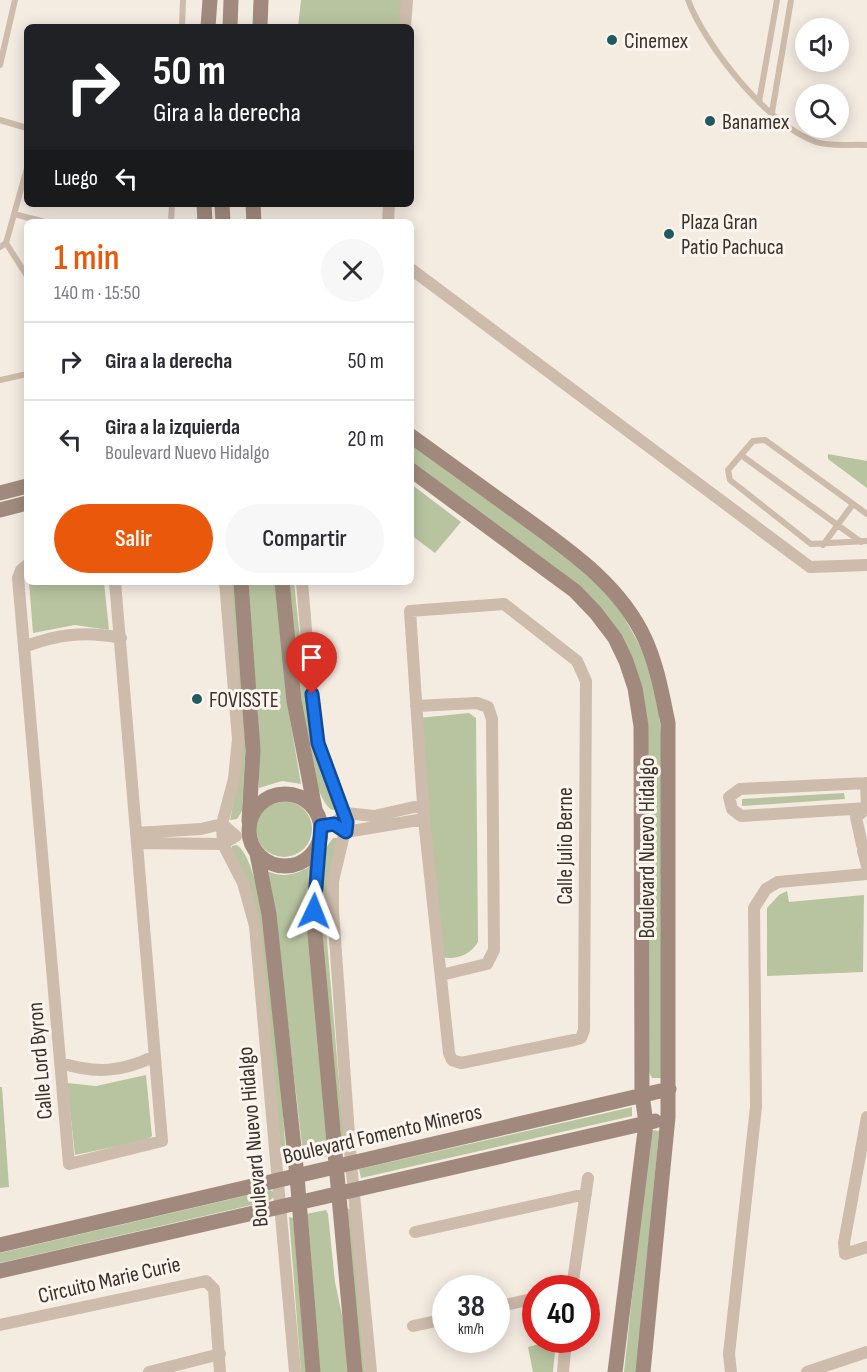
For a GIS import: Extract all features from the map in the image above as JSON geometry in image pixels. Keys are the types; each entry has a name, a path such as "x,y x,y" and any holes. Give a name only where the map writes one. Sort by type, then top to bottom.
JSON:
{"street":[{"path":"208,24 210,0"},
{"path":"230,24 231,0"},
{"path":"260,24 261,0"},
{"path":"405,24 407,0"},
{"path":"414,271 810,567 867,565"},
{"name":"Boulevard Nuevo Hidalgo","path":"414,438 579,560 608,585 627,609 644,638 656,668 668,723 669,1089 643,1372"},
{"name":"Boulevard Nuevo Hidalgo","path":"414,472 575,591 615,638 635,688 641,726 642,1095 646,1123 615,1372"},
{"path":"0,493 24,487"},
{"path":"0,510 24,504"},
{"name":"Calle Lord Byron","path":"24,568 18,578 69,1164 162,1141 116,585"},
{"name":"Boulevard Nuevo Hidalgo","path":"225,585 238,739 234,779 222,824 223,844 243,883 255,926 295,1372"},
{"path":"241,585 254,750 245,831 257,854 268,862 287,866 306,859 318,844 327,825 345,813 374,821 424,819"},
{"path":"282,585 294,701 315,810"},
{"path":"302,585 314,725 324,762 345,813 346,832 333,881 333,911 351,1163 371,1372"},
{"name":"Calle Julio Berne","path":"504,604 577,661 586,681 584,1030 581,1038 461,1063 452,1060 449,1053 424,819 416,706 410,611 504,604"},
{"path":"24,647 47,638 71,633 96,633 121,638"},
{"path":"416,706 477,703 488,707 492,718 494,950 487,964 441,975"},
{"path":"866,783 867,808 741,816 732,809 729,797 740,789 866,783"},
{"path":"136,838 223,844 245,831 260,803 278,794 299,796 327,825 346,832 423,805"},
{"path":"867,808 856,817 867,866"},
{"path":"136,838 222,824 245,831"},
{"path":"200,842 201,829"},
{"path":"318,844 314,923 355,1372"},
{"name":"Boulevard Nuevo Hidalgo","path":"257,854 269,914 297,1176 297,1203 313,1372"},
{"path":"731,1372 729,1354 756,1107 754,908 766,889 778,882 867,874"},
{"path":"61,1063 84,1070 108,1071 132,1067 155,1056"},
{"name":"Boulevard Fomento Mineros","path":"0,1245 669,1089"},
{"path":"866,1244 845,1254 844,1244 867,1117"},
{"path":"0,1272 668,1118"},
{"path":"574,1275 588,1178"},
{"path":"415,1232 586,1194"},
{"name":"Circuito Marie Curie","path":"0,1325 206,1281 214,1289 220,1372"},
{"path":"413,1326 432,1321"},
{"path":"807,1372 867,1352"},
{"path":"563,1372 565,1353"},
{"path":"148,1372 219,1354"}],"lane":[{"path":"0,65 15,0"},
{"path":"182,24 183,0"},
{"path":"688,0 694,17 719,56 759,102 771,112 817,142 867,145"},
{"path":"759,102 763,92 777,0"},
{"path":"771,112 791,0"},
{"path":"0,120 24,127"},
{"path":"24,179 3,245 24,272"},
{"path":"14,214 33,219"},
{"path":"0,380 24,375"},
{"path":"864,542 811,544 730,480 728,470 753,441 765,440 867,514"},
{"path":"741,455 836,525 864,542"},
{"path":"822,545 853,504"}],"green space":[{"path":"301,0 407,0 405,24 298,24"},
{"path":"414,446 570,560 595,582 618,606 646,657 656,686 663,753 661,1078 652,1078 649,1072 632,664 561,572 414,463"},
{"path":"828,454 867,461 867,488 828,459"},
{"path":"414,486 461,522 435,553 414,537"},
{"path":"29,585 104,585 109,630 75,625 33,633"},
{"path":"230,585 235,585 247,720 242,811 237,819 230,820 237,784"},
{"path":"247,585 277,585 288,707 301,784 282,781 259,788 258,715"},
{"path":"289,585 294,585 311,741 337,809 332,810 321,796 313,772 300,704"},
{"path":"469,713 476,718 478,942 466,954 446,958 440,957 418,718"},
{"path":"844,793 845,799 742,806 742,799"},
{"path":"279,801 289,801 304,809 310,818 312,829 310,840 304,849 289,857 279,857 268,852 261,845 256,834 256,824 261,813 268,806"},
{"path":"333,838 339,838 327,896 326,929 344,1140 340,1141 320,931 325,849"},
{"path":"237,845 249,863 259,896 267,939 278,1040 286,1153 281,1154 260,926 232,852 232,846"},
{"path":"309,867 307,909 328,1156 304,1162 275,913 267,871 289,875"},
{"path":"787,891 789,902 864,895 863,972 767,976 767,908 779,895"},
{"path":"146,1075 152,1136 147,1140 75,1155 67,1083 96,1086"},
{"path":"0,1087 2,1087 9,1187 0,1188"},
{"path":"632,1107 632,1116 361,1178 359,1169"},
{"path":"650,1131 659,1131 637,1372 624,1372"},
{"path":"270,1190 274,1192 274,1197 269,1201 0,1263 0,1253"},
{"path":"347,1208 351,1210 365,1372 361,1372"},
{"path":"326,1210 335,1282 345,1329 349,1372 318,1372 306,1214"},
{"path":"289,1217 293,1218 306,1372 301,1372"},
{"path":"529,1353 555,1353 553,1372 533,1372"}],"place":[{"name":"Cinemex","path":"612,40"},
{"name":"Banamex","path":"710,121"},
{"name":"Plaza Gran Patio Pachuca","path":"669,234"},
{"name":"FOVISSTE","path":"197,699"}],"route":[{"path":"312,694 318,743 347,822 346,832 334,824 321,826 315,874 314,911"}]}
